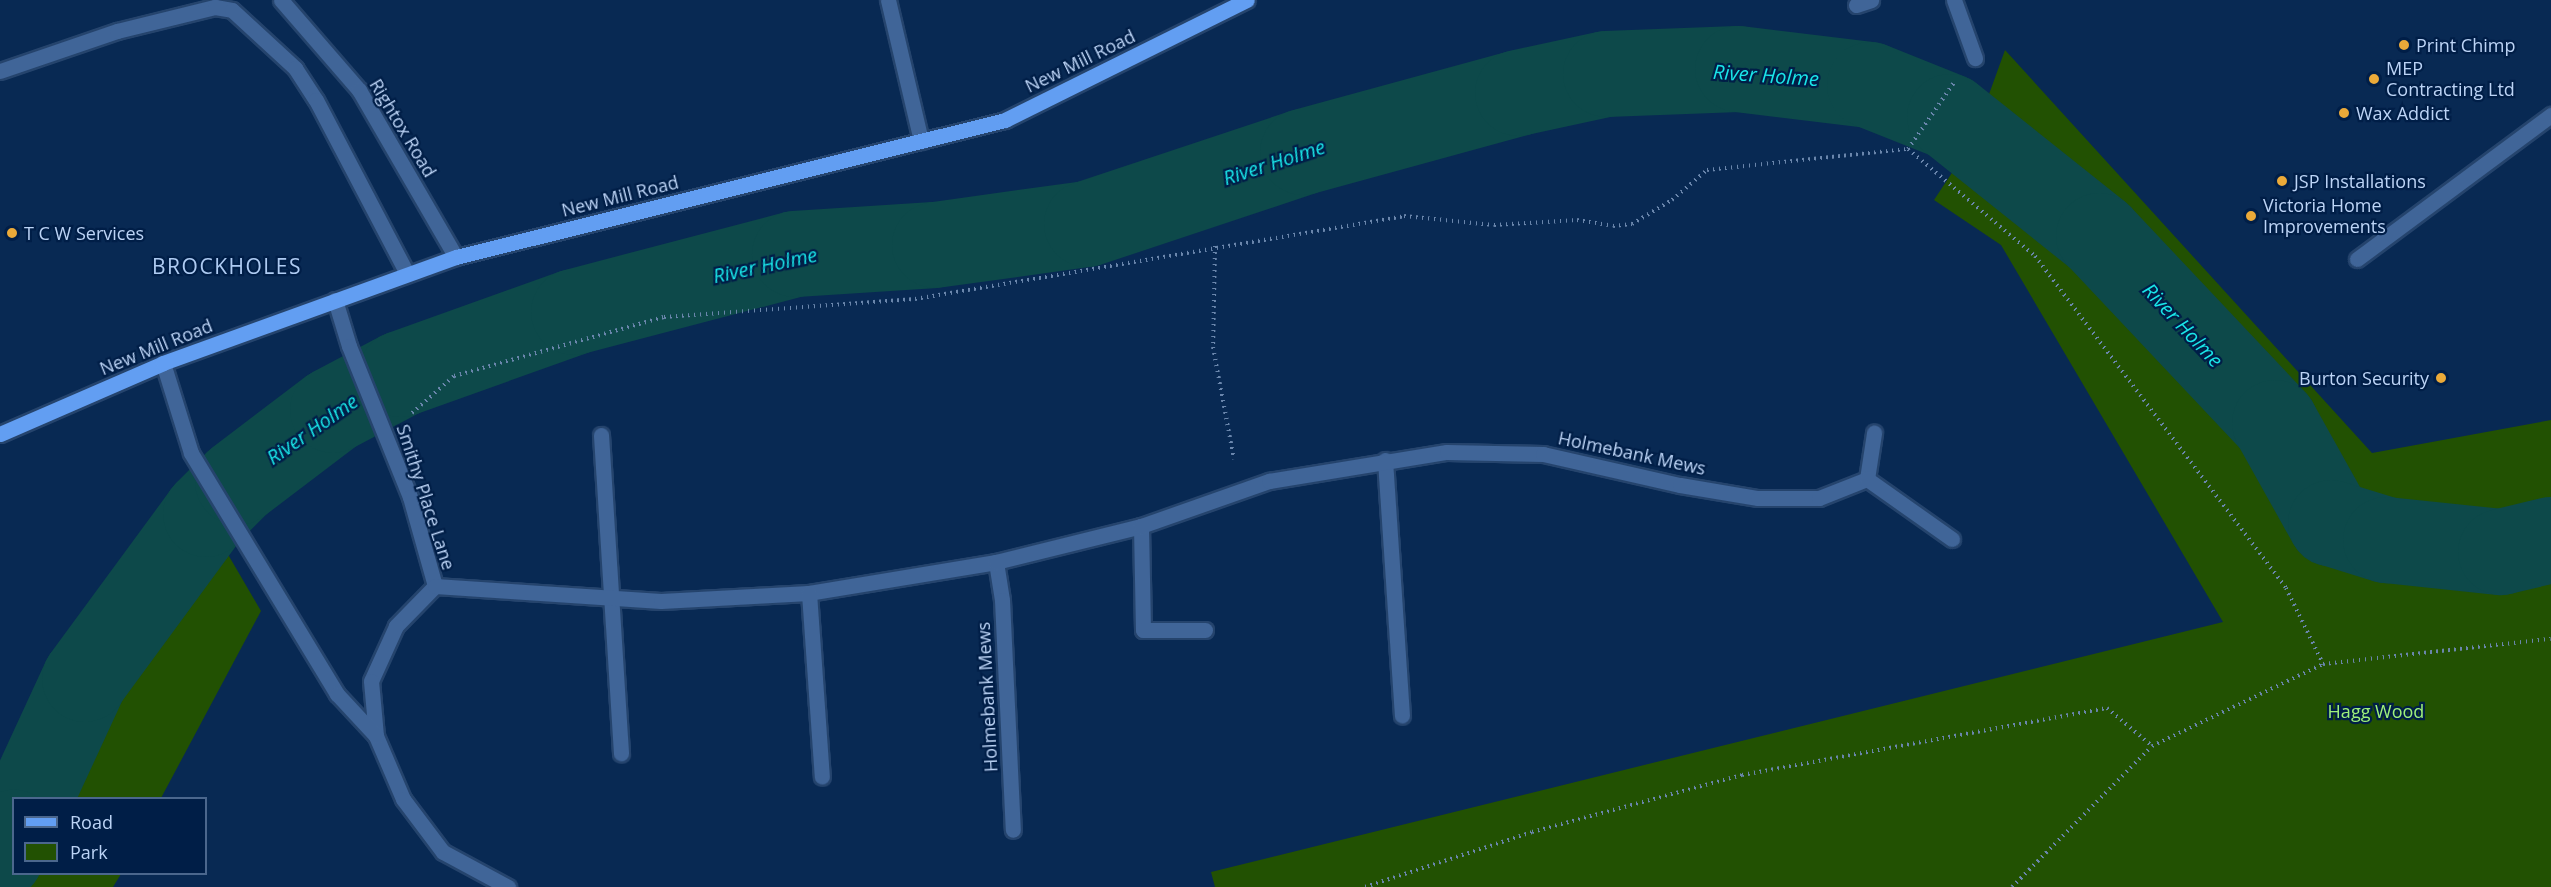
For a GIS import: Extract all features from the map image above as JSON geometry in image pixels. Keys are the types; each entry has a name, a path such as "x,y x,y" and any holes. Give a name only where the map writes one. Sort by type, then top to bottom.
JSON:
{"main road":[{"name":"New Mill Road","path":"0,434 163,363 456,257 1005,120 1247,0"}],"street":[{"name":"Rightox Road","path":"281,0 359,90 456,257"},
{"path":"888,0 921,141"},
{"path":"1954,0 1975,58"},
{"path":"0,71 117,31 215,7 232,10 295,68 316,100 407,273"},
{"path":"2357,260 2551,115"},
{"name":"Smithy Place Lane","path":"335,300 349,346 410,497 435,586 396,626 372,681 376,736 404,799 444,852 508,887"},
{"path":"163,363 191,453 337,694 376,736"},
{"path":"1874,434 1867,479 1952,539"},
{"path":"601,435 621,753"},
{"name":"Holmebank Mews","path":"435,586 661,601 808,593 996,562 1141,526 1269,481 1385,460 1447,452 1543,454 1680,485 1758,498 1819,498 1867,479"},
{"path":"1385,460 1402,715"},
{"path":"1141,526 1143,630 1205,630"},
{"name":"Holmebank Mews","path":"996,562 1002,600 1013,830"},
{"path":"808,593 822,777"}],"path":[{"path":"1908,149 1952,84"},
{"path":"386,435 454,376 664,317 915,299 1215,246 1404,216 1494,225 1577,220 1613,226 1632,224 1672,200 1707,170 1908,149 2035,256 2286,588 2323,664"},
{"path":"1215,246 1214,347 1240,491"},
{"path":"2012,887 2152,746 2323,664 2551,639"},
{"path":"1365,887 1533,832 1742,775 2107,708 2152,746"}],"green space":[{"name":"Hagg Wood","path":"2005,50 2372,453 2551,420 2551,887 1215,887 1211,872 2223,622 2001,245 1934,200 1971,144"},
{"path":"212,527 261,611 162,797 19,797"},
{"path":"12,806 12,875 120,875 113,887 0,887 0,823"}],"waterway":[{"name":"River Holme","path":"30,797 85,679 206,514 238,482 333,410 401,374 574,312 795,254 935,245 1087,224 1303,152 1518,93 1606,74 1738,69 1870,85 1950,117 2099,236 2275,423 2331,523 2386,540 2501,552 2551,540"},
{"name":"River Holme","path":"0,857 12,836"}],"place":[{"name":"Print Chimp","path":"2404,45"},
{"name":"MEP Contracting Ltd","path":"2374,79"},
{"name":"Wax Addict","path":"2344,113"},
{"name":"JSP Installations","path":"2282,181"},
{"name":"Victoria Home Improvements","path":"2251,216"},
{"name":"T C W Services","path":"12,233"},
{"name":"Burton Security","path":"2441,378"}],"district":[{"name":"BROCKHOLES","path":"227,266"}]}
